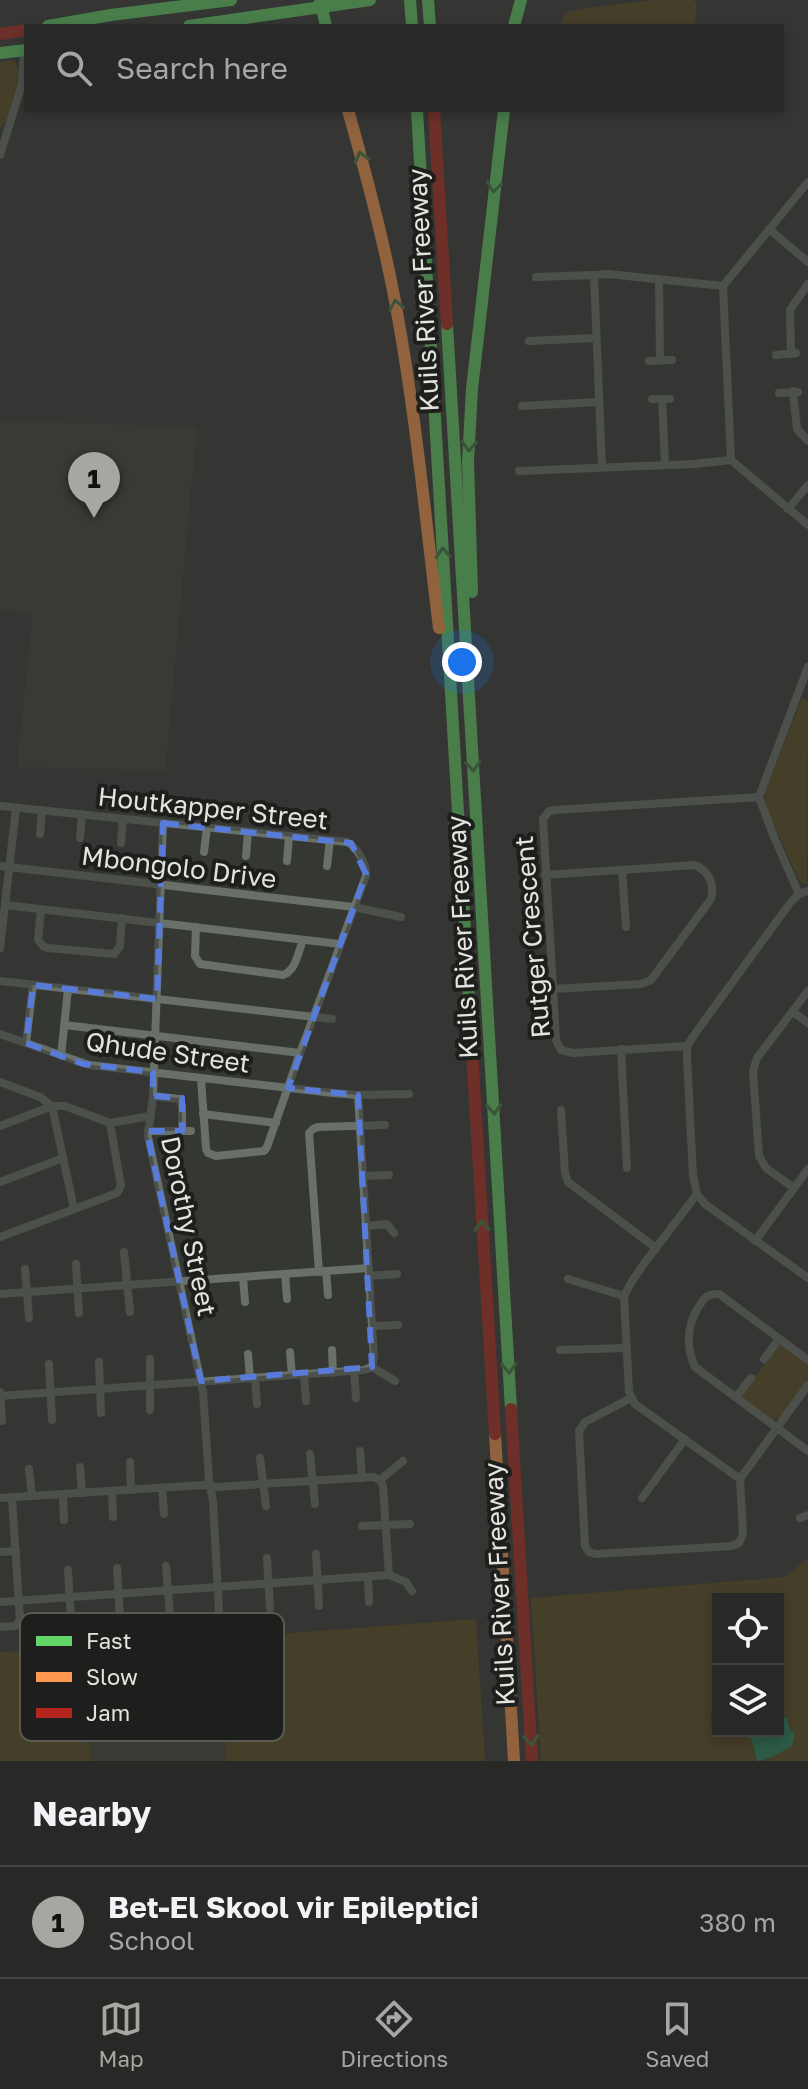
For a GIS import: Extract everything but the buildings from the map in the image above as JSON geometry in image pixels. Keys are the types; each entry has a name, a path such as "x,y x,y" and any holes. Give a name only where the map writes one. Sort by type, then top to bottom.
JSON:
{"main road":[{"path":"59,24 231,0"},
{"path":"201,24 321,4 370,0"},
{"path":"410,0 412,24"},
{"path":"428,0 430,23"},
{"path":"513,24 514,0"},
{"path":"514,24 521,0"},
{"path":"321,4 326,24"},
{"path":"0,34 24,30"},
{"path":"0,53 24,50"},
{"path":"349,112 374,204 397,313 412,404 440,639 451,687"},
{"name":"Kuils River Freeway","path":"417,112 514,1761"},
{"name":"Kuils River Freeway","path":"434,112 532,1761"},
{"path":"469,688 474,643 468,461 471,401 504,112"}],"street":[{"path":"0,155 22,84 24,61"},
{"path":"808,182 723,286 731,460 808,525"},
{"path":"769,229 808,262"},
{"path":"536,277 608,274 723,286"},
{"path":"594,275 602,467"},
{"path":"659,281 660,360"},
{"path":"776,355 794,353 790,310 808,284"},
{"path":"529,341 596,338"},
{"path":"649,361 672,360"},
{"path":"779,393 796,392 797,429 808,441"},
{"path":"652,399 666,399 665,464"},
{"path":"522,406 598,402"},
{"path":"519,471 731,460"},
{"path":"788,509 808,485"},
{"path":"808,667 759,797 774,837 804,892 790,903 687,1046 693,1176 697,1194 705,1204 808,1278"},
{"name":"Rutger Crescent","path":"687,1046 573,1053 561,1050 556,1040 543,819 549,811 759,797"},
{"name":"Houtkapper Street","path":"0,806 351,843 365,867 366,876 354,907"},
{"path":"0,948 5,867 16,808"},
{"path":"40,834 42,810"},
{"path":"80,838 82,814"},
{"path":"121,843 123,819"},
{"name":"Dorothy Street","path":"163,823 153,1096 148,1131 201,1381 213,1501 219,1611"},
{"path":"204,852 207,827"},
{"path":"246,856 248,832"},
{"path":"287,861 289,836"},
{"path":"327,866 330,840"},
{"path":"545,875 695,865 705,870 712,886 711,899 651,980 641,984 553,989"},
{"name":"Mbongolo Drive","path":"5,867 354,907 401,917"},
{"path":"622,870 626,927"},
{"path":"5,905 340,944"},
{"path":"201,1078 209,1155 264,1151 354,907"},
{"path":"41,909 38,940 48,948 114,954 120,946 122,918"},
{"path":"196,927 195,956 200,964 283,975 292,969 303,940"},
{"path":"0,981 332,1019"},
{"path":"26,1043 33,985"},
{"path":"61,1056 68,989"},
{"path":"794,1188 760,1160 753,1071 757,1058 808,991"},
{"path":"793,1012 808,1023"},
{"path":"65,1025 300,1053"},
{"name":"Qhude Street","path":"0,1034 89,1065 358,1095 409,1094"},
{"path":"621,1049 627,1168"},
{"path":"0,1082 40,1097 52,1106 74,1209"},
{"path":"2,1421 0,1394 333,1373 372,1367 373,1326 358,1095"},
{"path":"148,1131 186,1131 179,1099 153,1096"},
{"path":"0,1126 52,1106 65,1106 110,1123 150,1116"},
{"path":"561,1110 568,1182 656,1248"},
{"path":"203,1114 276,1123"},
{"path":"0,1237 117,1193 121,1188 110,1123"},
{"path":"328,1295 309,1137 311,1131 318,1127 385,1125"},
{"path":"0,1182 63,1158"},
{"path":"755,1241 808,1169"},
{"path":"363,1176 389,1175"},
{"path":"697,1194 624,1296 631,1398 635,1404 740,1479"},
{"path":"366,1226 388,1225 394,1233"},
{"path":"124,1252 130,1312"},
{"path":"76,1264 79,1313"},
{"path":"25,1269 29,1318"},
{"path":"0,1294 323,1271 397,1274"},
{"path":"285,1274 287,1299"},
{"path":"243,1277 245,1302"},
{"path":"568,1279 624,1296"},
{"path":"808,1360 719,1294 706,1297 690,1324 691,1358 698,1370 808,1451"},
{"path":"373,1326 398,1325"},
{"path":"764,1359 779,1339"},
{"path":"560,1350 626,1348"},
{"path":"332,1350 333,1373"},
{"path":"290,1352 292,1375"},
{"path":"248,1354 257,1404"},
{"path":"150,1359 150,1410"},
{"path":"99,1362 101,1413"},
{"path":"49,1364 52,1420"},
{"path":"372,1367 395,1381"},
{"path":"354,1371 356,1398"},
{"path":"304,1374 306,1401"},
{"path":"736,1397 751,1378"},
{"path":"631,1398 585,1422 579,1431 585,1546 589,1552 596,1554 732,1546 739,1543 743,1534 740,1479 808,1385"},
{"path":"642,1498 685,1439"},
{"path":"360,1451 362,1478"},
{"path":"310,1454 315,1504"},
{"path":"260,1458 266,1506"},
{"path":"380,1480 403,1461"},
{"path":"130,1462 131,1490"},
{"path":"80,1467 82,1493"},
{"path":"29,1469 32,1496"},
{"path":"0,1498 373,1477 380,1480 383,1486 389,1575"},
{"path":"162,1488 164,1514"},
{"path":"112,1491 113,1517"},
{"path":"63,1494 64,1520"},
{"path":"0,1627 18,1623 12,1498"},
{"path":"362,1526 410,1524"},
{"path":"0,1552 16,1551"},
{"path":"316,1554 319,1606"},
{"path":"267,1558 270,1608"},
{"path":"166,1566 170,1613"},
{"path":"117,1568 120,1613"},
{"path":"68,1570 71,1613"},
{"path":"0,1602 389,1575 406,1582 412,1591"},
{"path":"368,1577 369,1602"}],"highlighted area":[{"path":"163,823 351,843 366,874 288,1088 358,1095 372,1367 201,1381 148,1137 148,1131 182,1131 182,1098 153,1096 153,1072 83,1064 26,1043 33,985 157,999"}],"shaded area":[{"path":"655,0 694,0 697,5 695,24 561,24 565,13"},
{"path":"14,60 19,75 16,95 0,128 0,62"},
{"path":"0,421 197,427 165,770 17,767 33,613 0,609"},
{"path":"802,698 808,701 807,885 798,878 766,807 765,796"},
{"path":"780,1343 808,1364 808,1379 780,1417 772,1420 740,1396"},
{"path":"808,1558 808,1761 764,1761 784,1751 790,1729 784,1717 784,1593 712,1593 712,1737 748,1737 752,1740 757,1761 541,1761 531,1598 785,1577"},
{"path":"476,1619 485,1761 226,1761 225,1741 284,1741 284,1634"},
{"path":"20,1651 20,1741 90,1741 94,1761 0,1761 0,1652"},
{"path":"784,1717 795,1734 792,1746 757,1761 752,1740 748,1737 784,1737"},
{"path":"90,1741 225,1741 226,1761 94,1761"}],"traffic: fast":[{"path":"59,24 231,0"},
{"path":"320,0 326,24"},
{"path":"203,24 370,0"},
{"path":"410,0 412,24"},
{"path":"428,0 430,24"},
{"path":"515,24 521,0"},
{"path":"0,53 24,50"},
{"path":"417,112 471,1035"},
{"path":"472,592 468,461 472,389 504,112"},
{"path":"447,324 511,1409"}],"traffic: slow":[{"path":"349,112 387,261 404,351 439,628"},
{"path":"495,1434 514,1761"}],"traffic: jam":[{"path":"0,34 24,30"},
{"path":"434,112 447,324"},
{"path":"471,1035 495,1434"},
{"path":"511,1409 532,1761"}],"place":[{"name":"Bet-El Skool vir Epileptici","path":"94,518"}]}
